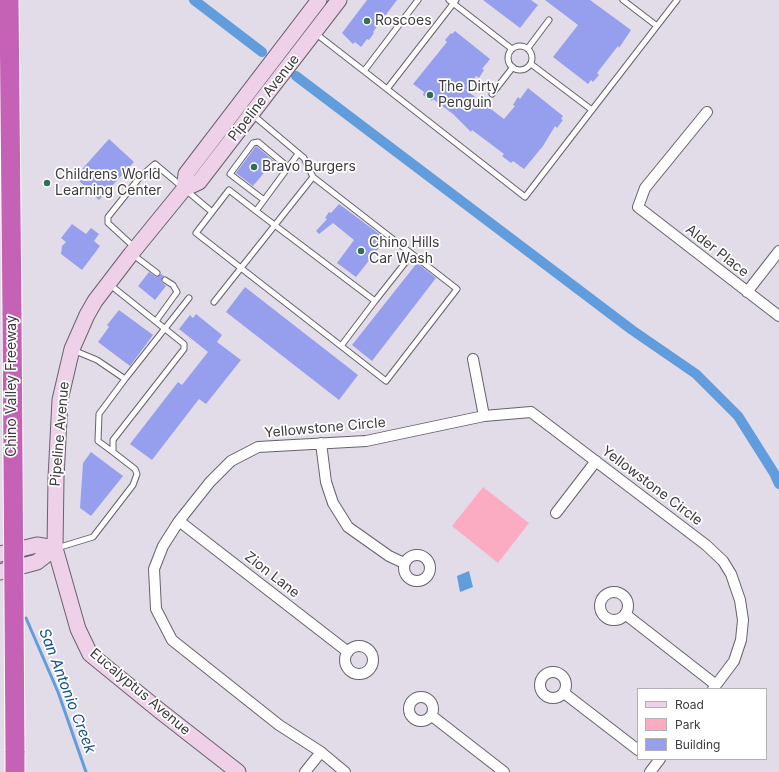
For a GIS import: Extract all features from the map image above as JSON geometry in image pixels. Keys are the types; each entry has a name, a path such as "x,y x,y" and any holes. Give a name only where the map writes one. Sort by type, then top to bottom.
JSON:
{"highway":[{"name":"Chino Valley Freeway","path":"9,0 15,772"}],"main road":[{"name":"Pipeline Avenue","path":"184,189 186,174 319,0"},
{"name":"Pipeline Avenue","path":"55,548 56,466 60,400 72,349 87,315 133,251 184,189 199,182 339,0"},
{"path":"0,554 37,545 55,548"},
{"path":"0,572 37,562 55,548"},
{"name":"Eucalyptus Avenue","path":"55,548 78,629 90,654 160,712 238,772"}],"street":[{"name":"Alder Place","path":"707,112 645,188 638,207 779,316"},
{"path":"747,292 779,251"},
{"path":"473,359 484,416"},
{"name":"Yellowstone Circle","path":"345,772 321,752 278,725 172,640 156,609 154,569 163,546 179,521 210,482 231,461 258,447 366,441 484,416 530,412 706,545 723,561 731,574 740,600 743,620 742,640 734,661 715,687"},
{"path":"321,443 326,482 333,503 348,527 390,556 404,563"},
{"path":"556,513 596,461"},
{"name":"Zion Lane","path":"179,521 348,652"},
{"path":"626,614 715,687"},
{"path":"564,693 637,749"},
{"path":"432,716 504,772"},
{"path":"305,772 321,752"}],"lane":[{"path":"364,71 418,0"},
{"path":"623,0 657,26"},
{"path":"302,23 525,196 676,0"},
{"path":"387,89 453,1 512,49"},
{"path":"528,48 549,20"},
{"path":"521,45 528,48 532,54 531,64 525,69 516,69 513,67 508,58 512,49 521,45"},
{"path":"531,64 592,110"},
{"path":"492,94 513,67"},
{"path":"252,114 304,158 313,177 457,289 386,381 196,233 229,190 274,226 375,301"},
{"path":"264,200 230,174 253,143 258,142 288,167"},
{"path":"256,211 298,154"},
{"path":"157,273 133,251 108,223 108,216 117,203 140,177 155,164 212,212"},
{"path":"214,302 313,177"},
{"path":"340,346 412,254"},
{"path":"156,321 177,292 173,285 165,280"},
{"path":"108,284 184,344 184,349 113,440 113,452"},
{"path":"55,548 93,537 133,485 137,474 135,469 98,441 99,414 189,298"},
{"path":"72,349 97,360 126,379"}],"green space":[{"path":"483,487 529,523 498,563 452,526"}],"water":[{"path":"469,571 473,587 460,592 457,576"}],"building":[{"path":"367,0 397,0 373,32 374,33 369,40 367,39 361,47 355,42 353,44 342,33"},
{"path":"483,0 531,0 538,5 520,28"},
{"path":"545,0 590,0 631,30 619,48 618,46 597,73 599,75 593,82 591,80 588,84 553,57 578,25"},
{"path":"455,31 490,59 482,69 484,70 479,78 476,76 466,90 504,119 515,106 513,105 518,97 520,99 528,88 563,116 561,119 563,120 557,128 555,126 543,146 524,169 513,161 511,163 502,156 504,154 472,130 471,132 453,114 433,99 432,101 423,95 424,92 413,84 447,42 445,40"},
{"path":"109,139 134,162 99,200 75,177"},
{"name":"Bravo Burgers","path":"256,146 274,161 253,186 236,173"},
{"name":"Chino Hills Car Wash","path":"339,204 386,239 356,277 337,263 354,240 333,223 319,234 316,231 327,219 325,218 329,212 331,213"},
{"path":"72,224 86,234 91,228 99,234 94,241 100,246 82,270 61,254 62,246 66,242 61,238"},
{"path":"417,263 436,278 372,361 352,345"},
{"path":"149,272 156,277 161,274 164,276 161,282 166,286 155,300 138,286"},
{"path":"245,287 358,375 339,400 226,312"},
{"path":"119,310 153,335 130,366 98,342 109,327 107,325"},
{"path":"196,314 222,335 217,342 241,360 206,404 199,399 152,460 130,444 178,382 182,385 208,352 179,329 190,315 193,318"},
{"path":"91,452 123,476 91,516 80,508 83,463"}],"waterway":[{"path":"194,0 262,52"},
{"path":"296,76 632,330 696,374 738,416 774,473 779,484"},
{"name":"San Antonio Creek","path":"26,618 58,692 86,772"}],"place":[{"name":"Roscoes","path":"367,21"},
{"name":"The Dirty Penguin","path":"430,95"},
{"name":"Bravo Burgers","path":"254,167"},
{"name":"Childrens World Learning Center","path":"47,183"},
{"name":"Chino Hills Car Wash","path":"361,251"}]}
